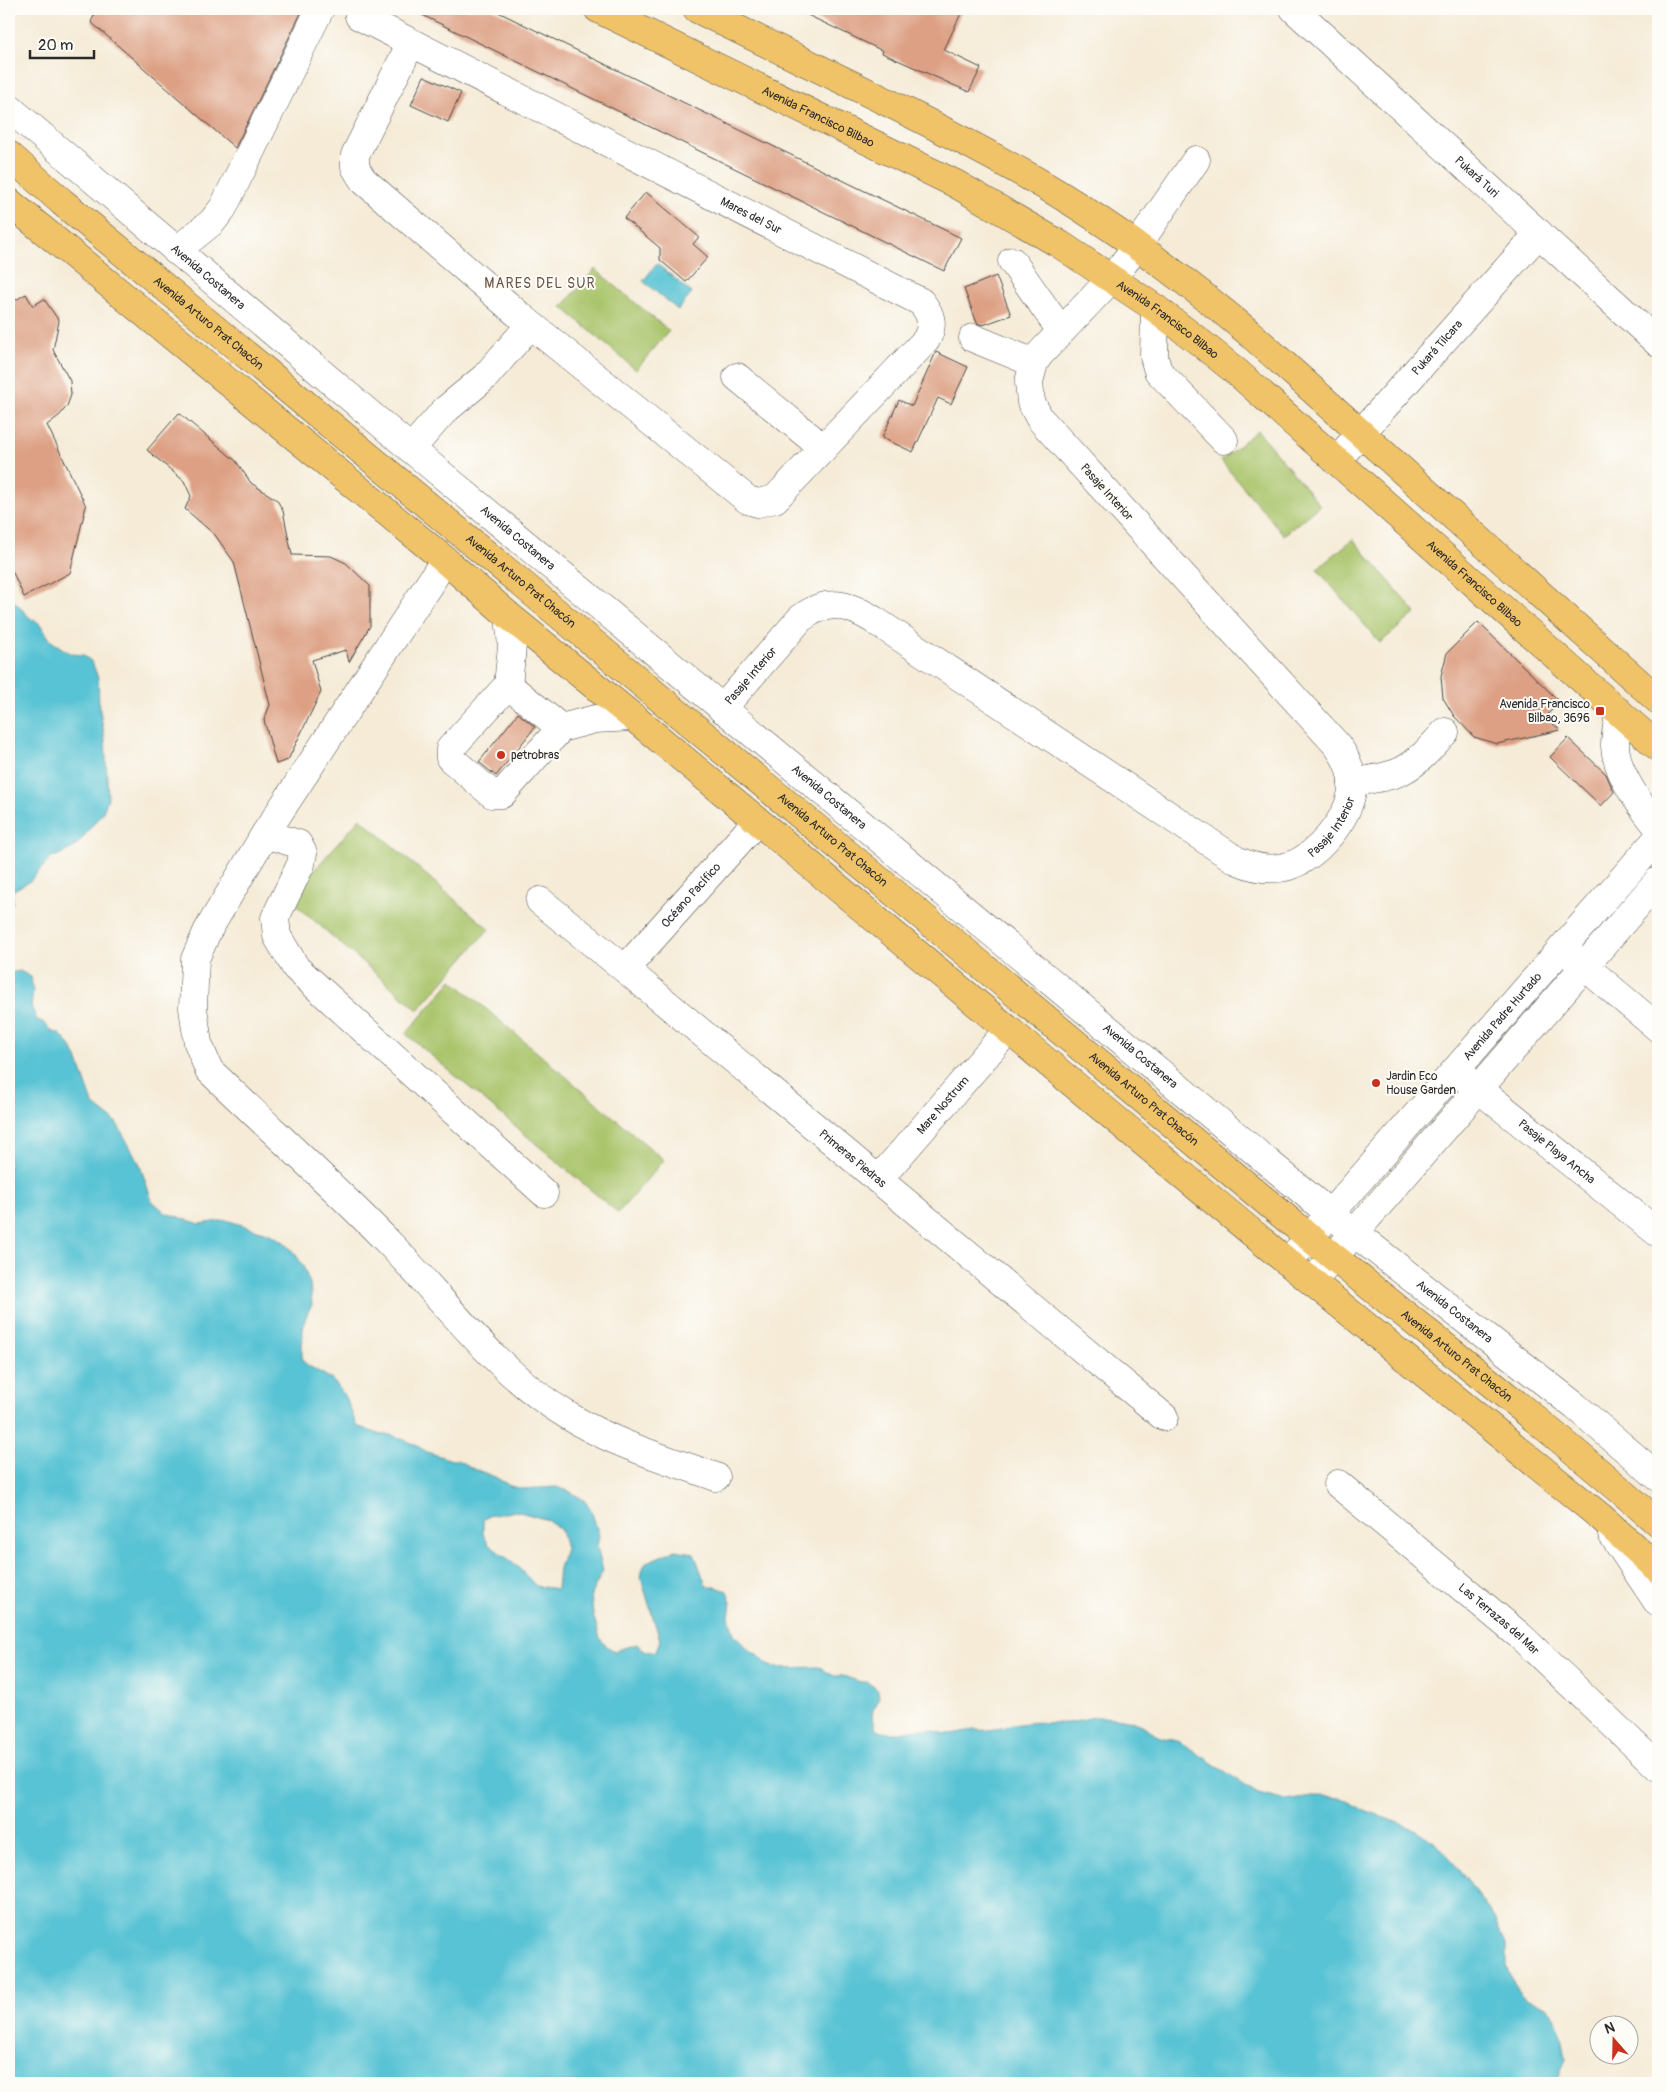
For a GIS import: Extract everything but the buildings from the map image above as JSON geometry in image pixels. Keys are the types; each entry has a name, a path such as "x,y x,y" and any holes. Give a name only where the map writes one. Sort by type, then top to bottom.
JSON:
{"main road":[{"name":"Avenida Francisco Bilbao","path":"599,9 956,184 1017,217 1112,278 1155,308 1238,373 1658,747"},
{"path":"697,9 971,145 1069,201 1137,246 1194,288 1247,331 1658,700"},
{"name":"Avenida Arturo Prat Chacón","path":"9,155 62,202 880,878 1309,1237 1570,1447 1658,1523"},
{"path":"9,202 445,560 509,616 1312,1282 1602,1518 1658,1569"}],"street":[{"path":"176,251 212,222 223,208 320,9"},
{"name":"Pukará Turi","path":"1294,9 1658,343"},
{"name":"Mares del Sur","path":"359,16 921,302 928,310 931,318 931,331 926,340 774,499 758,503 748,500 525,320 362,180 355,167 355,155 411,43"},
{"name":"Avenida Costanera","path":"9,108 176,251 722,709 1329,1213 1575,1406 1658,1477"},
{"name":"Pasaje Interior","path":"722,709 800,619 816,608 826,605 842,605 858,610 1228,855 1250,866 1264,869 1291,866 1314,853 1342,820 1352,796 1352,783 1345,756 1040,419 1035,411 1029,392 1029,382 1034,363 1039,355 1112,278 1137,246 1196,160"},
{"name":"Pukará Tilcara","path":"1336,461 1539,233"},
{"path":"1012,261 1061,331"},
{"path":"1155,308 1154,357 1158,371 1224,440"},
{"path":"411,448 444,411 471,371 525,320"},
{"path":"973,338 1034,363"},
{"path":"737,377 823,448"},
{"path":"445,560 265,834 208,930 195,959 193,1008 198,1043 209,1070 391,1244 518,1379 565,1415 602,1435 716,1477"},
{"path":"509,616 512,646 508,685 450,749 449,754 450,758 492,794 502,794 561,728 595,719 633,717"},
{"path":"508,685 561,728"},
{"path":"1619,712 1615,747 1622,771 1640,805 1658,827"},
{"path":"1352,783 1405,769 1420,758 1445,732"},
{"name":"Océano Pacífico","path":"625,969 757,822"},
{"path":"265,834 298,844 303,853 301,864 275,918 277,936 296,968 544,1193"},
{"name":"Avenida Padre Hurtado","path":"1288,1262 1658,838"},
{"path":"1312,1282 1658,881"},
{"name":"Primeras Piedras","path":"540,902 625,969 1164,1417"},
{"path":"1562,948 1657,1024"},
{"name":"Mare Nostrum","path":"878,1180 1008,1030"},
{"name":"Pasaje Playa Ancha","path":"1455,1070 1658,1233"},
{"name":"Las Terrazas del Mar","path":"1338,1484 1519,1635 1657,1762"},
{"path":"1602,1518 1658,1603"}],"green space":[{"path":"595,269 669,331 636,370 562,307"},
{"path":"1257,430 1320,505 1284,535 1221,461"},
{"path":"1353,539 1416,613 1380,643 1317,569"},
{"path":"360,818 489,929 418,1010 289,899"},
{"path":"452,980 664,1160 618,1213 406,1034"}],"water":[{"path":"657,264 692,293 678,310 643,281"},
{"path":"9,588 13,600 30,618 40,624 51,641 71,654 83,655 92,662 98,678 99,705 105,740 108,798 103,812 75,847 50,859 30,881 12,891 13,902 9,907"},
{"path":"20,971 31,977 33,992 31,1006 37,1020 43,1022 53,1032 60,1034 69,1044 77,1058 93,1104 116,1122 139,1163 152,1201 166,1213 200,1224 226,1220 270,1234 284,1242 296,1255 303,1266 310,1284 312,1305 304,1324 302,1360 339,1387 357,1426 381,1435 392,1435 414,1444 427,1452 458,1460 510,1486 522,1489 556,1487 569,1491 584,1500 591,1510 599,1535 597,1547 603,1571 591,1594 593,1615 600,1638 604,1644 614,1651 637,1644 646,1652 656,1651 660,1640 641,1578 643,1567 647,1562 675,1550 694,1553 705,1583 709,1587 716,1587 727,1591 731,1602 729,1617 734,1634 751,1652 757,1654 767,1664 779,1668 819,1667 834,1676 843,1676 867,1682 878,1690 879,1697 872,1716 875,1729 881,1732 893,1733 923,1729 949,1734 994,1729 1031,1722 1068,1723 1098,1717 1131,1721 1142,1725 1160,1737 1180,1742 1258,1793 1286,1800 1312,1796 1340,1797 1369,1812 1417,1830 1437,1843 1470,1883 1496,1921 1506,1945 1506,1964 1513,1983 1527,1999 1545,2007 1554,2016 1562,2035 1566,2059 1557,2083 9,2083 9,973","holes":["516,1511 545,1519 561,1530 566,1549 559,1568 557,1589 536,1586 514,1563 489,1545 483,1534 483,1520 488,1516"]}],"place":[{"name":"Avenida Francisco Bilbao, 3696","path":"1600,711"},
{"name":"petrobras","path":"501,755"},
{"name":"Jardin Eco House Garden","path":"1376,1083"}],"district":[{"name":"MARES DEL SUR","path":"540,283"}]}
